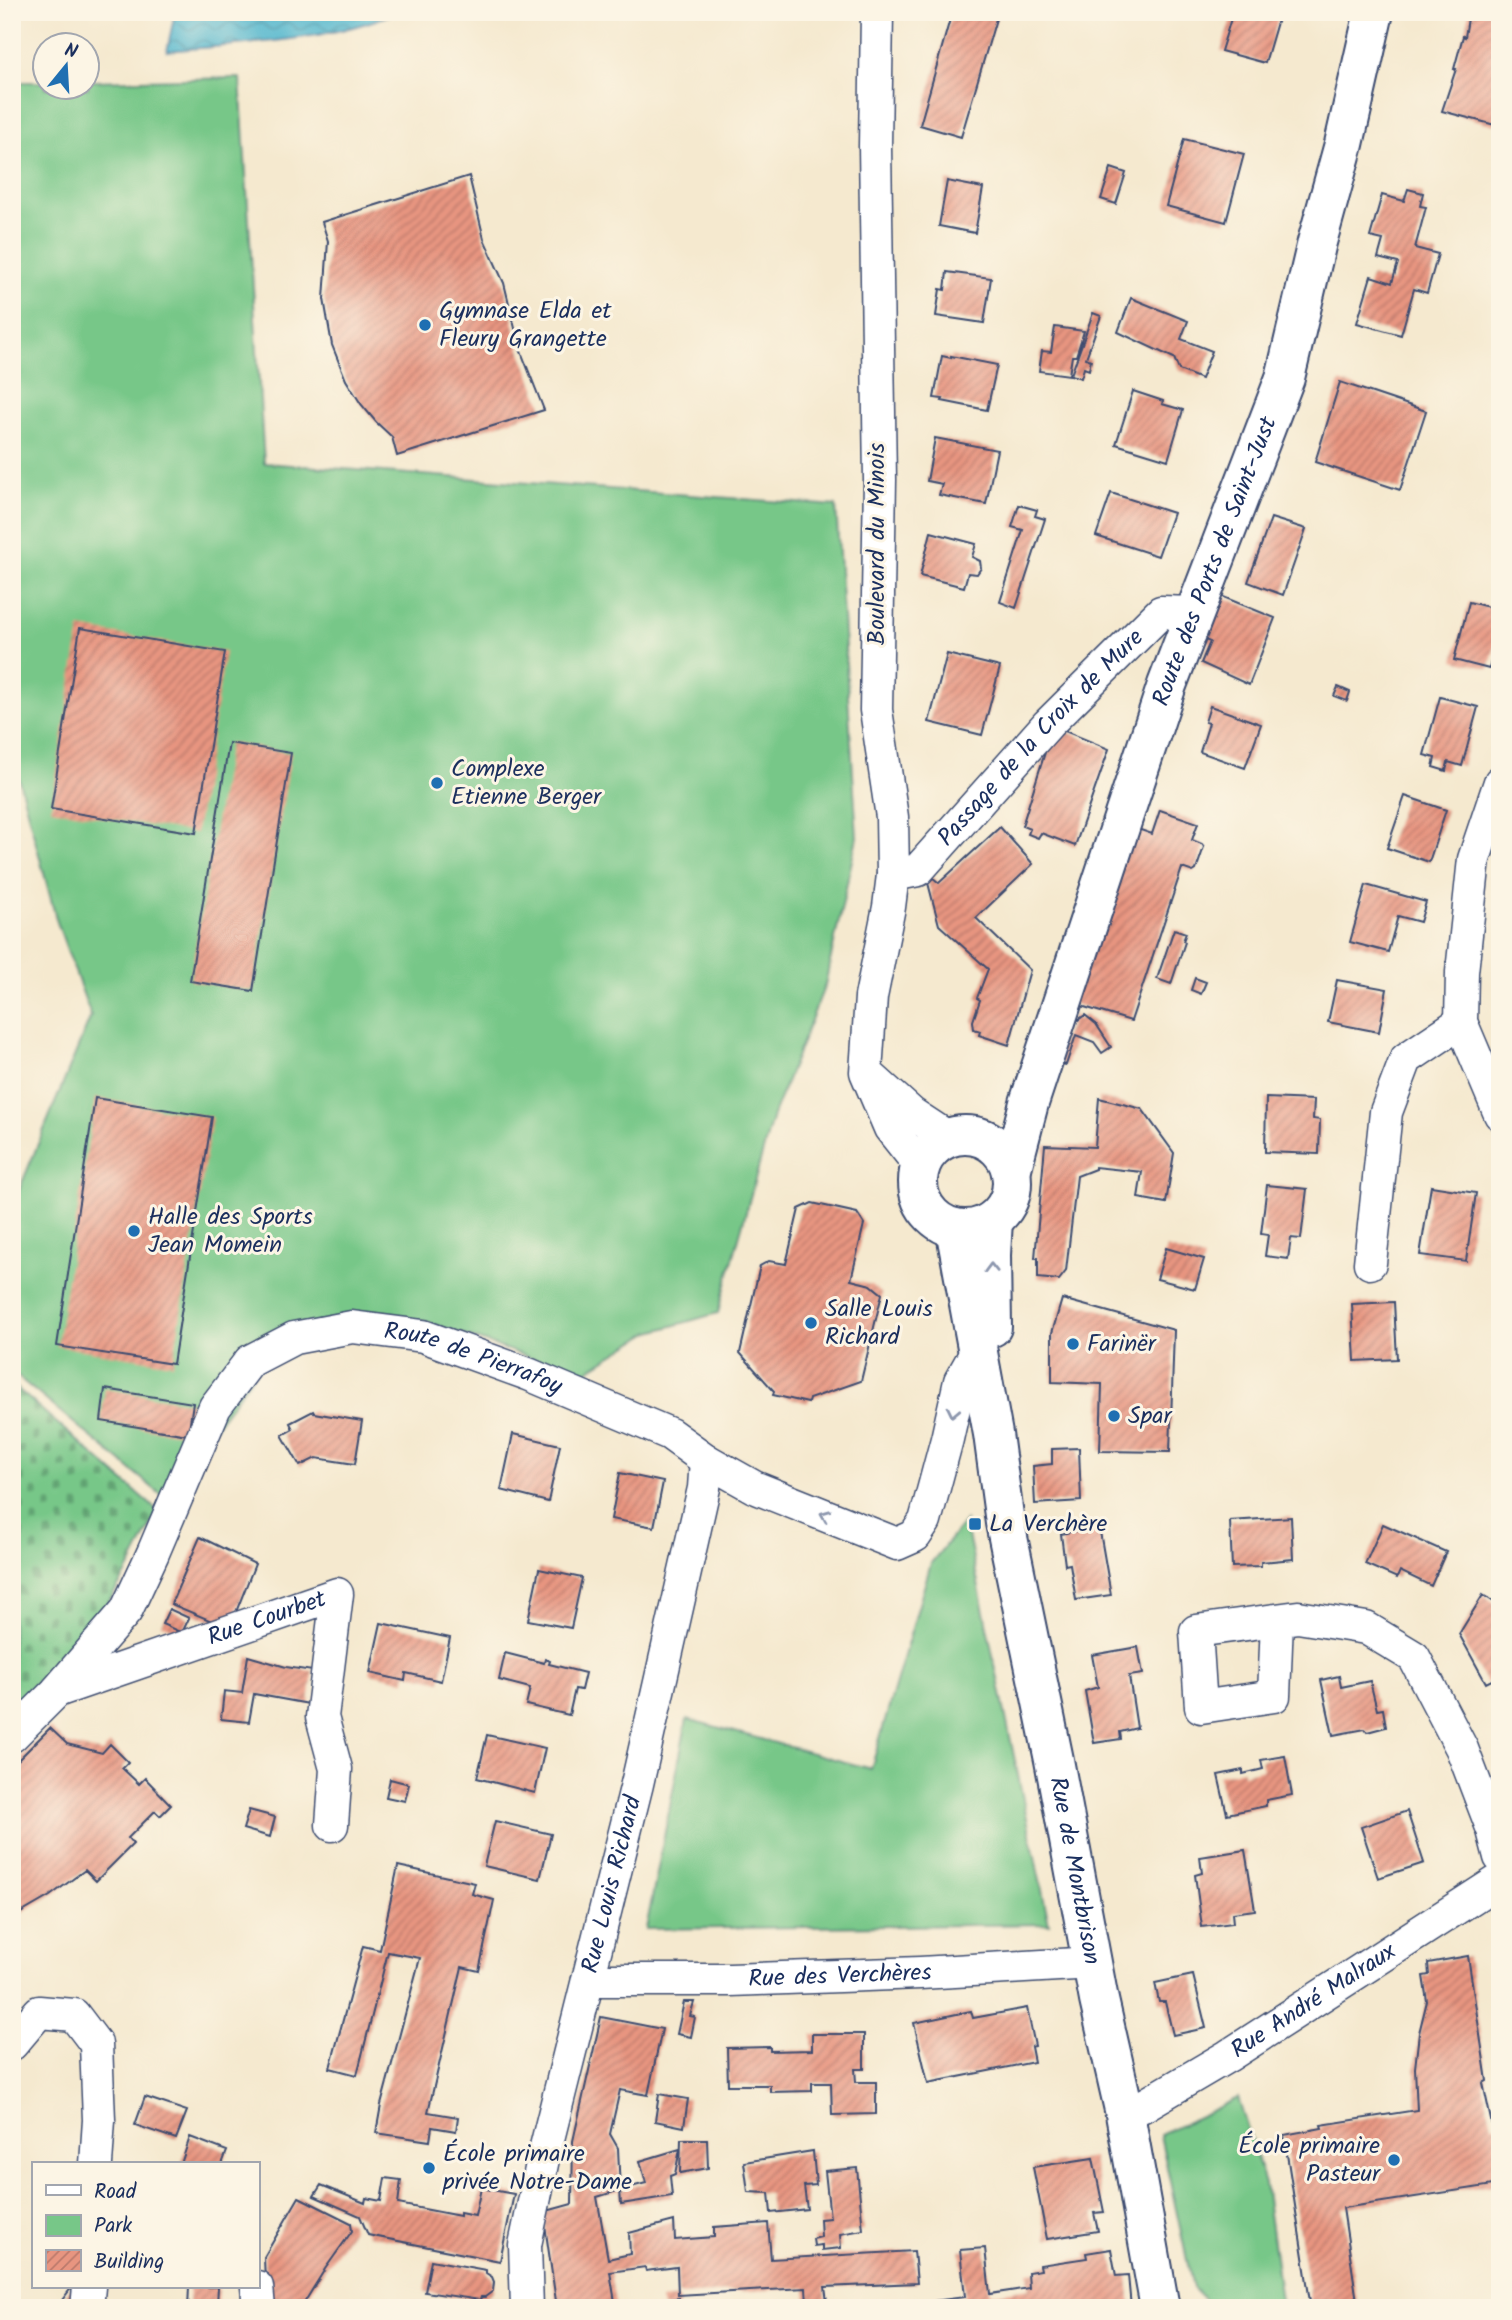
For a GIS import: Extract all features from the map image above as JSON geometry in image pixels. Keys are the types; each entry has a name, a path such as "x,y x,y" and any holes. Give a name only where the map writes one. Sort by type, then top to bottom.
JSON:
{"main road":[{"name":"Route des Ports de Saint-Just","path":"1011,1172 1029,1103 1120,823 1194,613 1284,379 1344,144 1374,12"},
{"path":"960,1136 984,1139 997,1147 1006,1158 1011,1172 1012,1185 1003,1210 993,1220 973,1228 955,1228 935,1218 920,1195 918,1181 921,1167 927,1154 937,1144 1029,1103"},
{"name":"Rue de Montbrison","path":"993,1220 993,1434"},
{"name":"Rue de Montbrison","path":"955,1228 993,1434 1005,1523 1093,1963 1098,2000 1125,2114 1160,2308"}],"street":[{"name":"Boulevard du Minois","path":"877,12 875,146 880,480 876,710 892,817 892,876 889,908 871,997 866,1072 890,1128 921,1167"},
{"name":"Passage de la Croix de Mure","path":"892,876 918,870 1048,724 1161,612 1194,613"},
{"path":"1500,782 1474,859 1462,972 1461,1022 1500,1114"},
{"path":"1370,1263 1386,1112 1391,1098 1406,1059 1461,1022"},
{"path":"866,1072 911,1113 960,1136"},
{"name":"Route de Pierrafoy","path":"12,1736 56,1692 126,1611 215,1407 250,1361 294,1338 352,1327 422,1336 528,1374 670,1434 706,1460 754,1487 897,1544 915,1536 925,1521 960,1381 978,1349"},
{"name":"Rue Louis Richard","path":"527,2308 525,2245 542,2159 677,1612 704,1488 706,1460"},
{"name":"Rue Courbet","path":"56,1692 337,1594 322,1717 336,1769 332,1825"},
{"path":"1276,1620 1298,1617 1366,1628 1414,1657 1462,1749 1493,1830 1500,1857"},
{"name":"Rue André Malraux","path":"1125,2114 1228,2056 1500,1880"},
{"name":"Rue des Verchères","path":"588,1980 730,1980 1093,1963"},
{"path":"12,2044 39,2012 74,2015 96,2044 99,2120 96,2162"},
{"path":"87,2308 89,2288"},
{"path":"257,2288 259,2308"}],"green space":[{"name":"Complexe Etienne Berger","path":"240,78 264,463 836,506 857,837 825,985 773,1115 718,1313 648,1333 580,1375 424,1321 289,1326 164,1497 12,1372 12,1207 91,1016 57,922 12,754 12,82 32,82 32,102 102,102 102,81"},
{"path":"12,1384 158,1511 128,1571 99,1616 58,1667 12,1714"},
{"path":"965,1521 1049,1924 646,1929 687,1719 871,1769 931,1563"},
{"path":"1238,2098 1265,2184 1282,2308 1207,2308 1206,2301 1193,2288 1160,2135"}],"water":[{"path":"175,12 396,12 370,22 313,36 167,51"}],"building":[{"path":"952,12 998,12 961,137 920,125"},
{"path":"1233,12 1280,12 1265,63 1221,51"},
{"path":"1469,12 1500,12 1500,108 1495,125 1442,111 1456,69 1463,36 1465,37"},
{"path":"1184,139 1244,154 1226,222 1166,206"},
{"path":"1111,168 1126,173 1116,204 1101,199"},
{"name":"Gymnase Elda et Fleury Grangette","path":"469,176 484,239 504,283 520,349 544,410 397,456 392,437 361,404 346,380 332,345 324,299 328,241 322,222"},
{"path":"947,181 983,188 975,233 939,226"},
{"path":"1408,189 1423,193 1420,206 1426,207 1415,248 1438,254 1427,293 1414,289 1401,335 1357,323 1371,276 1392,283 1398,263 1378,258 1383,240 1370,237 1382,195 1404,201"},
{"path":"947,272 991,278 984,323 936,316 940,289 945,290"},
{"path":"1131,298 1188,321 1181,339 1212,351 1201,379 1179,370 1174,358 1118,332"},
{"path":"1093,313 1101,316 1086,358 1091,360 1089,370 1084,368 1081,378 1071,375"},
{"path":"1055,327 1084,331 1076,356 1072,356 1069,375 1039,371 1042,351 1051,352"},
{"path":"942,356 997,365 987,410 934,398"},
{"path":"1340,382 1426,411 1400,490 1315,462"},
{"path":"1133,391 1183,410 1168,460 1116,444"},
{"path":"935,438 997,450 986,504 939,495 942,484 927,481"},
{"path":"1111,493 1173,513 1158,556 1096,536"},
{"path":"1019,505 1037,510 1035,516 1045,519 1016,608 1000,602 1023,530 1012,527"},
{"path":"1271,518 1306,529 1283,595 1248,582"},
{"path":"931,532 976,544 972,557 980,561 981,568 977,574 968,573 964,587 920,576"},
{"path":"1221,596 1275,618 1249,685 1201,663 1210,642 1200,638"},
{"path":"1469,602 1500,610 1500,628 1489,669 1454,660"},
{"path":"80,628 225,652 196,833 51,809"},
{"path":"947,654 1000,667 982,735 929,722"},
{"path":"1338,687 1350,692 1347,701 1334,696"},
{"path":"1440,697 1478,707 1462,766 1448,762 1446,771 1433,767 1435,758 1424,755"},
{"path":"1210,706 1261,724 1245,768 1200,752 1209,723 1205,722"},
{"path":"1055,727 1109,749 1075,846 1041,833 1038,838 1028,834 1030,829 1022,826"},
{"path":"229,743 291,753 253,991 190,981"},
{"path":"1405,796 1446,810 1429,862 1387,848"},
{"path":"1160,810 1198,823 1192,840 1204,847 1196,870 1193,872 1182,868 1131,1021 1071,1003 1132,827 1152,834"},
{"path":"1000,827 1033,864 976,918 1030,970 1009,1045 979,1035 980,1031 974,1029 973,1021 980,1000 977,998 988,969 939,925 927,879 932,877 939,883"},
{"path":"1366,885 1426,902 1420,922 1398,916 1388,952 1350,942"},
{"path":"1174,929 1186,933 1171,984 1157,979"},
{"path":"1195,978 1206,982 1201,994 1191,990"},
{"path":"1337,980 1387,989 1379,1032 1328,1022"},
{"path":"1074,1014 1078,1020 1085,1015 1096,1024 1111,1047 1102,1053 1094,1042 1076,1035 1066,1065 1055,1062"},
{"name":"Halle des Sports Jean Momein","path":"95,1098 212,1117 173,1364 57,1346"},
{"path":"1099,1098 1142,1109 1174,1153 1166,1203 1138,1198 1142,1172 1095,1167 1077,1176 1066,1271 1059,1280 1038,1278 1038,1258 1035,1258 1045,1145 1095,1147"},
{"path":"1266,1098 1314,1100 1313,1119 1320,1120 1319,1154 1265,1152"},
{"path":"1267,1185 1307,1189 1301,1239 1291,1238 1288,1259 1265,1256 1268,1235 1261,1234"},
{"path":"1431,1186 1476,1193 1466,1261 1420,1255"},
{"name":"Salle Louis Richard","path":"812,1203 857,1213 864,1224 851,1280 871,1285 882,1294 861,1381 809,1399 808,1403 773,1395 774,1391 740,1353 760,1266 769,1261 786,1264 799,1209"},
{"path":"1166,1248 1204,1259 1195,1289 1157,1279"},
{"path":"1062,1299 1174,1330 1170,1452 1100,1451 1102,1384 1052,1382 1052,1333"},
{"path":"1394,1302 1397,1359 1355,1361 1352,1304"},
{"path":"105,1389 193,1403 188,1435 101,1421"},
{"path":"313,1411 362,1421 355,1464 316,1458 300,1466 282,1435 293,1429 290,1423"},
{"path":"513,1434 560,1445 548,1502 501,1490"},
{"path":"1079,1448 1081,1501 1035,1504 1033,1466 1052,1464 1052,1449"},
{"path":"620,1473 663,1482 654,1527 611,1519"},
{"path":"1291,1517 1293,1559 1261,1562 1261,1566 1232,1567 1230,1521"},
{"path":"1383,1524 1446,1552 1431,1586 1400,1571 1397,1578 1365,1564"},
{"path":"1099,1526 1111,1595 1076,1600 1070,1564 1065,1565 1061,1534"},
{"path":"200,1537 255,1564 236,1612 214,1622 171,1604"},
{"path":"539,1569 582,1578 571,1628 528,1620"},
{"path":"1483,1595 1500,1606 1500,1676 1486,1683 1459,1634"},
{"path":"169,1609 189,1618 182,1633 162,1624"},
{"path":"381,1623 450,1638 441,1681 406,1673 405,1681 370,1673"},
{"path":"1138,1647 1143,1674 1129,1676 1137,1728 1120,1732 1121,1739 1094,1743 1085,1691 1098,1687 1092,1655"},
{"path":"505,1653 544,1663 545,1659 550,1661 549,1664 585,1673 581,1690 575,1689 569,1715 526,1705 530,1688 499,1680"},
{"path":"248,1656 286,1667 313,1671 309,1704 254,1694 249,1722 221,1719 224,1691 242,1693"},
{"path":"1339,1676 1341,1687 1370,1681 1377,1710 1383,1709 1386,1727 1367,1732 1365,1729 1333,1735 1321,1680"},
{"path":"50,1728 67,1744 102,1753 110,1744 128,1762 122,1768 139,1784 145,1778 171,1805 160,1816 155,1811 128,1838 133,1844 96,1881 85,1870 50,1896 12,1918 12,1766"},
{"path":"487,1735 545,1748 535,1793 477,1778"},
{"path":"1285,1756 1292,1795 1266,1800 1266,1806 1227,1814 1218,1775 1243,1770 1243,1774 1263,1769 1261,1760"},
{"path":"390,1779 409,1784 405,1801 386,1797"},
{"path":"249,1810 275,1817 270,1837 243,1829"},
{"path":"1407,1811 1424,1863 1378,1878 1361,1827"},
{"path":"495,1821 551,1834 540,1879 484,1866"},
{"path":"1245,1850 1255,1910 1232,1913 1233,1923 1202,1927 1195,1875 1202,1873 1200,1857"},
{"path":"398,1866 475,1883 472,1894 494,1900 479,1971 462,1967 428,2112 458,2117 456,2131 432,2127 430,2141 376,2133 420,1958 388,1952 357,2075 330,2068 363,1946 380,1950"},
{"name":"École primaire Pasteur","path":"1468,1956 1487,2081 1483,2083 1492,2125 1500,2124 1500,2184 1343,2208 1358,2308 1311,2308 1284,2135 1322,2128 1321,2125 1417,2110 1415,2068 1419,2033 1427,2001 1423,1976 1429,1975 1428,1963"},
{"path":"1193,1975 1206,2028 1173,2035 1165,2002 1159,2002 1155,1983"},
{"path":"684,2002 694,2002 690,2016 695,2017 691,2037 677,2034"},
{"path":"1027,2008 1035,2046 1031,2047 1034,2062 928,2083 914,2023 971,2011 973,2018"},
{"path":"601,2017 662,2029 648,2095 620,2090 610,2134 618,2148 620,2190 597,2197 608,2259 630,2254 629,2233 674,2221 675,2240 714,2237 714,2227 768,2223 771,2259 914,2251 917,2283 825,2287 827,2302 807,2303 806,2288 678,2295 677,2267 646,2271 645,2267 610,2272 616,2308 557,2308 543,2212 572,2204 573,2141"},
{"path":"812,2034 864,2034 864,2069 855,2069 856,2082 876,2082 876,2114 832,2115 831,2083 812,2083 812,2091 770,2092 770,2085 728,2085 727,2048 812,2050"},
{"path":"659,2094 688,2099 684,2127 655,2121"},
{"path":"145,2097 187,2111 176,2139 135,2125"},
{"path":"190,2137 227,2151 223,2162 182,2162"},
{"path":"681,2139 707,2139 708,2168 680,2173"},
{"path":"680,2149 675,2174 670,2176 672,2196 621,2204 620,2190 646,2183 640,2161"},
{"path":"813,2151 816,2185 804,2186 807,2209 771,2213 769,2193 748,2192 744,2162"},
{"path":"1093,2158 1104,2212 1094,2213 1098,2231 1047,2239 1033,2167"},
{"path":"857,2168 863,2230 840,2234 841,2248 822,2250 822,2245 814,2246 813,2239 821,2237 820,2219 830,2218 825,2171"},
{"path":"385,2178 401,2180 398,2204 460,2216 460,2213 475,2216 481,2188 514,2194 500,2261 368,2235 360,2216 314,2196 321,2185 365,2203 366,2198 381,2201"},
{"path":"299,2197 351,2223 352,2231 301,2308 266,2307 264,2257"},
{"path":"985,2248 990,2294 1029,2288 1028,2272 1041,2270 1040,2265 1087,2258 1086,2253 1111,2249 1116,2276 1128,2275 1131,2308 1030,2308 1005,2307 1005,2304 991,2305 991,2308 919,2308 919,2303 965,2297 960,2250"},
{"path":"431,2260 486,2270 494,2282 493,2291 480,2300 425,2292"},
{"path":"71,2288 79,2288 74,2308 56,2308"},
{"path":"189,2288 218,2288 217,2305 223,2308 188,2308"},
{"path":"679,2298 679,2308 662,2308 661,2300"}],"place":[{"name":"Gymnase Elda et Fleury Grangette","path":"425,325"},
{"name":"Complexe Etienne Berger","path":"437,783"},
{"name":"Halle des Sports Jean Momein","path":"134,1231"},
{"name":"Salle Louis Richard","path":"811,1323"},
{"name":"Farinër","path":"1073,1344"},
{"name":"Spar","path":"1114,1416"},
{"name":"La Verchère","path":"975,1524"},
{"name":"École primaire Pasteur","path":"1394,2160"},
{"name":"École primaire privée Notre-Dame","path":"429,2168"}]}
